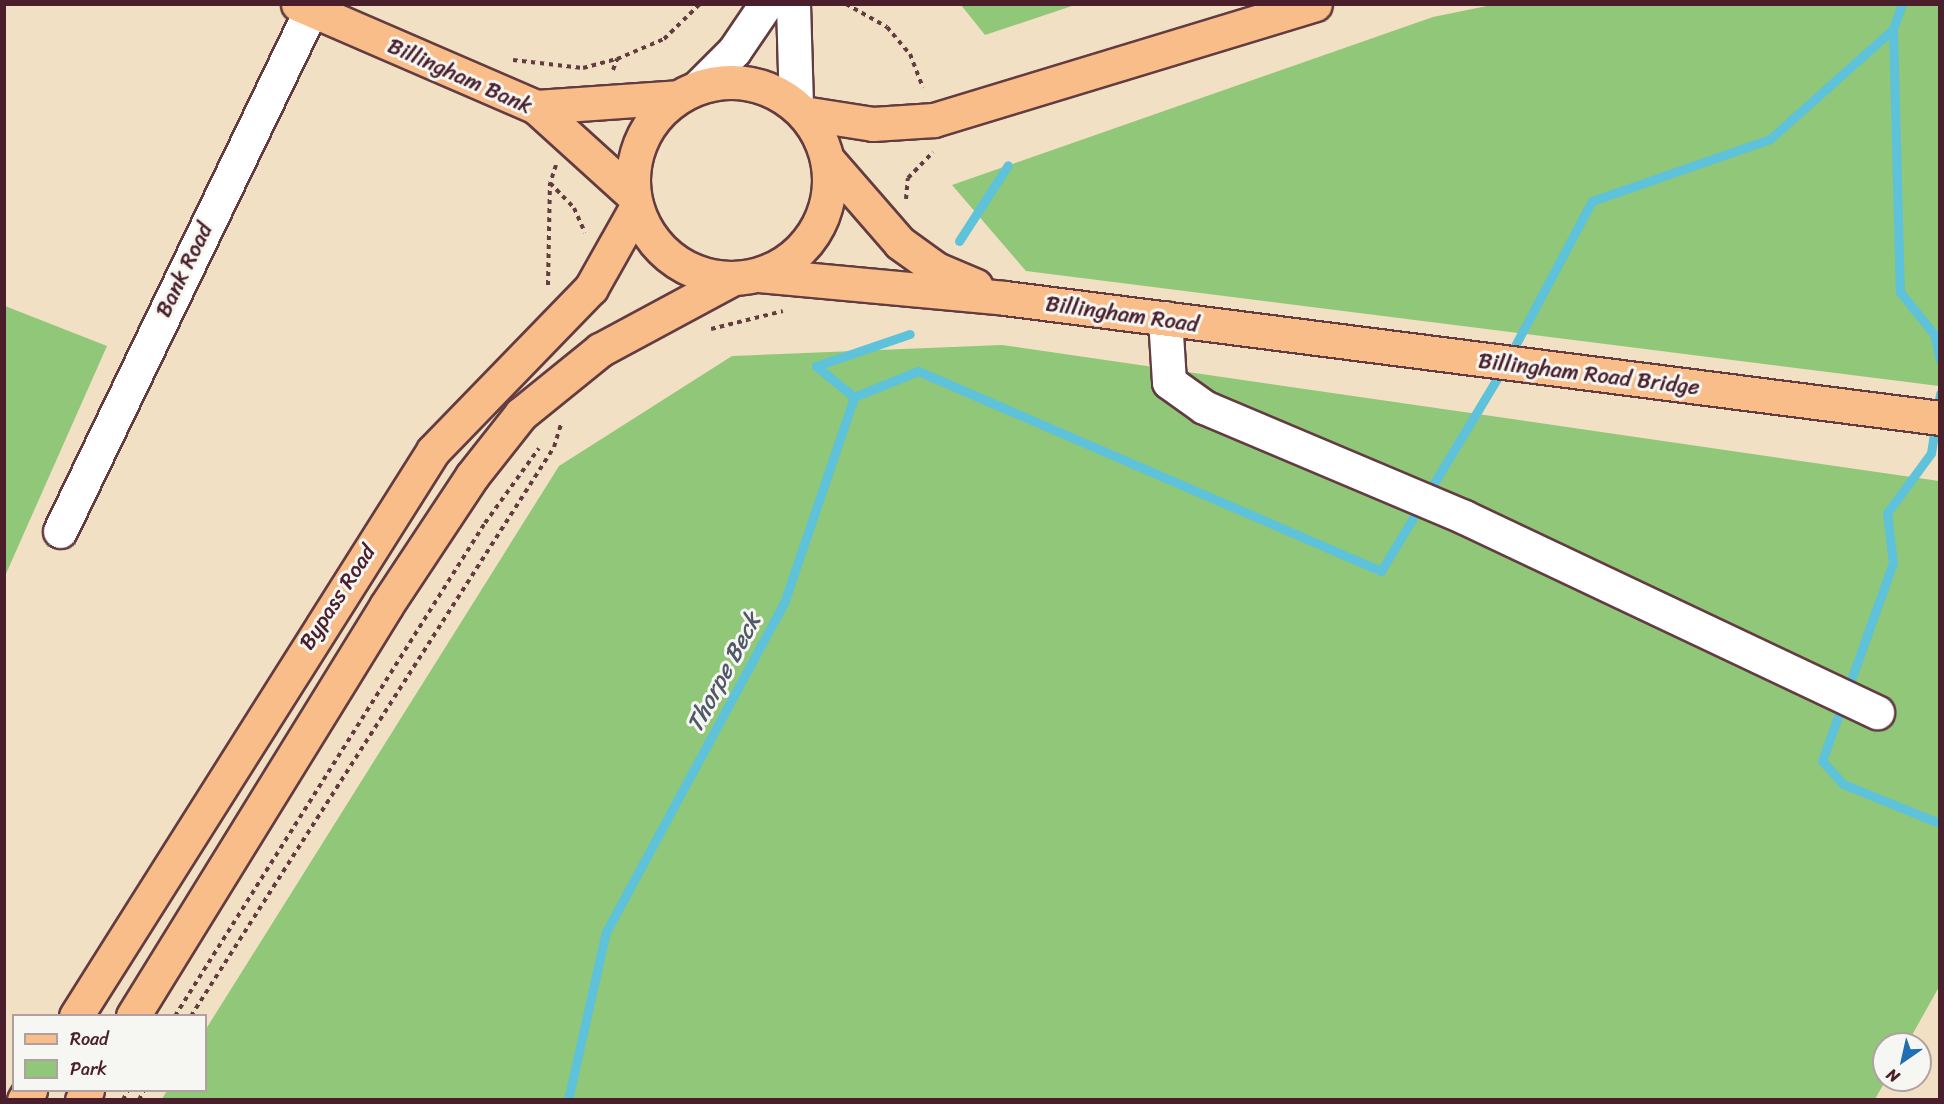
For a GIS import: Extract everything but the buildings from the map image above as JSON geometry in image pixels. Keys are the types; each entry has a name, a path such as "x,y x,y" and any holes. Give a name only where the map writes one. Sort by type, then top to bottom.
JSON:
{"main road":[{"path":"536,107 688,92 750,83 800,110 873,124 934,120 1315,4"},
{"name":"Billingham Bank","path":"305,7 536,107 635,201"},
{"path":"688,92 641,139 635,201 650,237 672,259 700,274 1005,298"},
{"path":"800,110 827,159 900,243 936,269 1005,298"},
{"path":"745,277 786,263 823,217 830,189 827,159"},
{"name":"Bypass Road","path":"77,1014 433,451 591,288 635,201"},
{"name":"Bypass Road","path":"134,1014 386,606 472,476 521,414 600,351 745,277"},
{"name":"Billingham Road","path":"1005,298 1165,318 1238,330"},
{"name":"Billingham Road Bridge","path":"1238,330 1940,418"}],"street":[{"path":"688,92 734,51 766,4"},
{"path":"793,4 800,110"},
{"name":"Bank Road","path":"60,531 305,7"},
{"path":"1165,318 1169,382 1204,407 1464,517 1877,712"}],"path":[{"path":"486,85 497,58 583,68 617,59 664,39 700,4"},
{"path":"846,4 887,27 910,54 941,145 908,178 904,191 915,226 900,243"},
{"path":"701,331 790,309"},
{"path":"550,434 568,414"},
{"path":"192,1014 554,447 562,420"},
{"path":"177,1014 479,533 543,441"}],"green space":[{"path":"961,5 1075,5 985,35"},
{"path":"1492,5 1939,5 1939,386 1026,271 952,185 1433,17"},
{"path":"5,306 107,346 5,576"},
{"path":"1002,345 1939,481 1939,987 1914,1032 1872,1032 1872,1092 1879,1092 1875,1099 161,1100 166,1092 207,1092 207,1027 559,466 732,356"}],"waterway":[{"path":"1902,4 1893,29 1900,292 1934,334 1940,360"},
{"path":"1509,357 1592,201 1770,139 1893,29"},
{"name":"Thorpe Beck","path":"959,241 1008,165"},
{"name":"Thorpe Beck","path":"568,1100 606,932 784,603 854,397 816,366 910,334"},
{"path":"854,397 918,371 1381,571 1503,369"},
{"path":"1939,823 1843,784 1822,761 1893,563 1887,513 1931,453 1940,394"}]}
